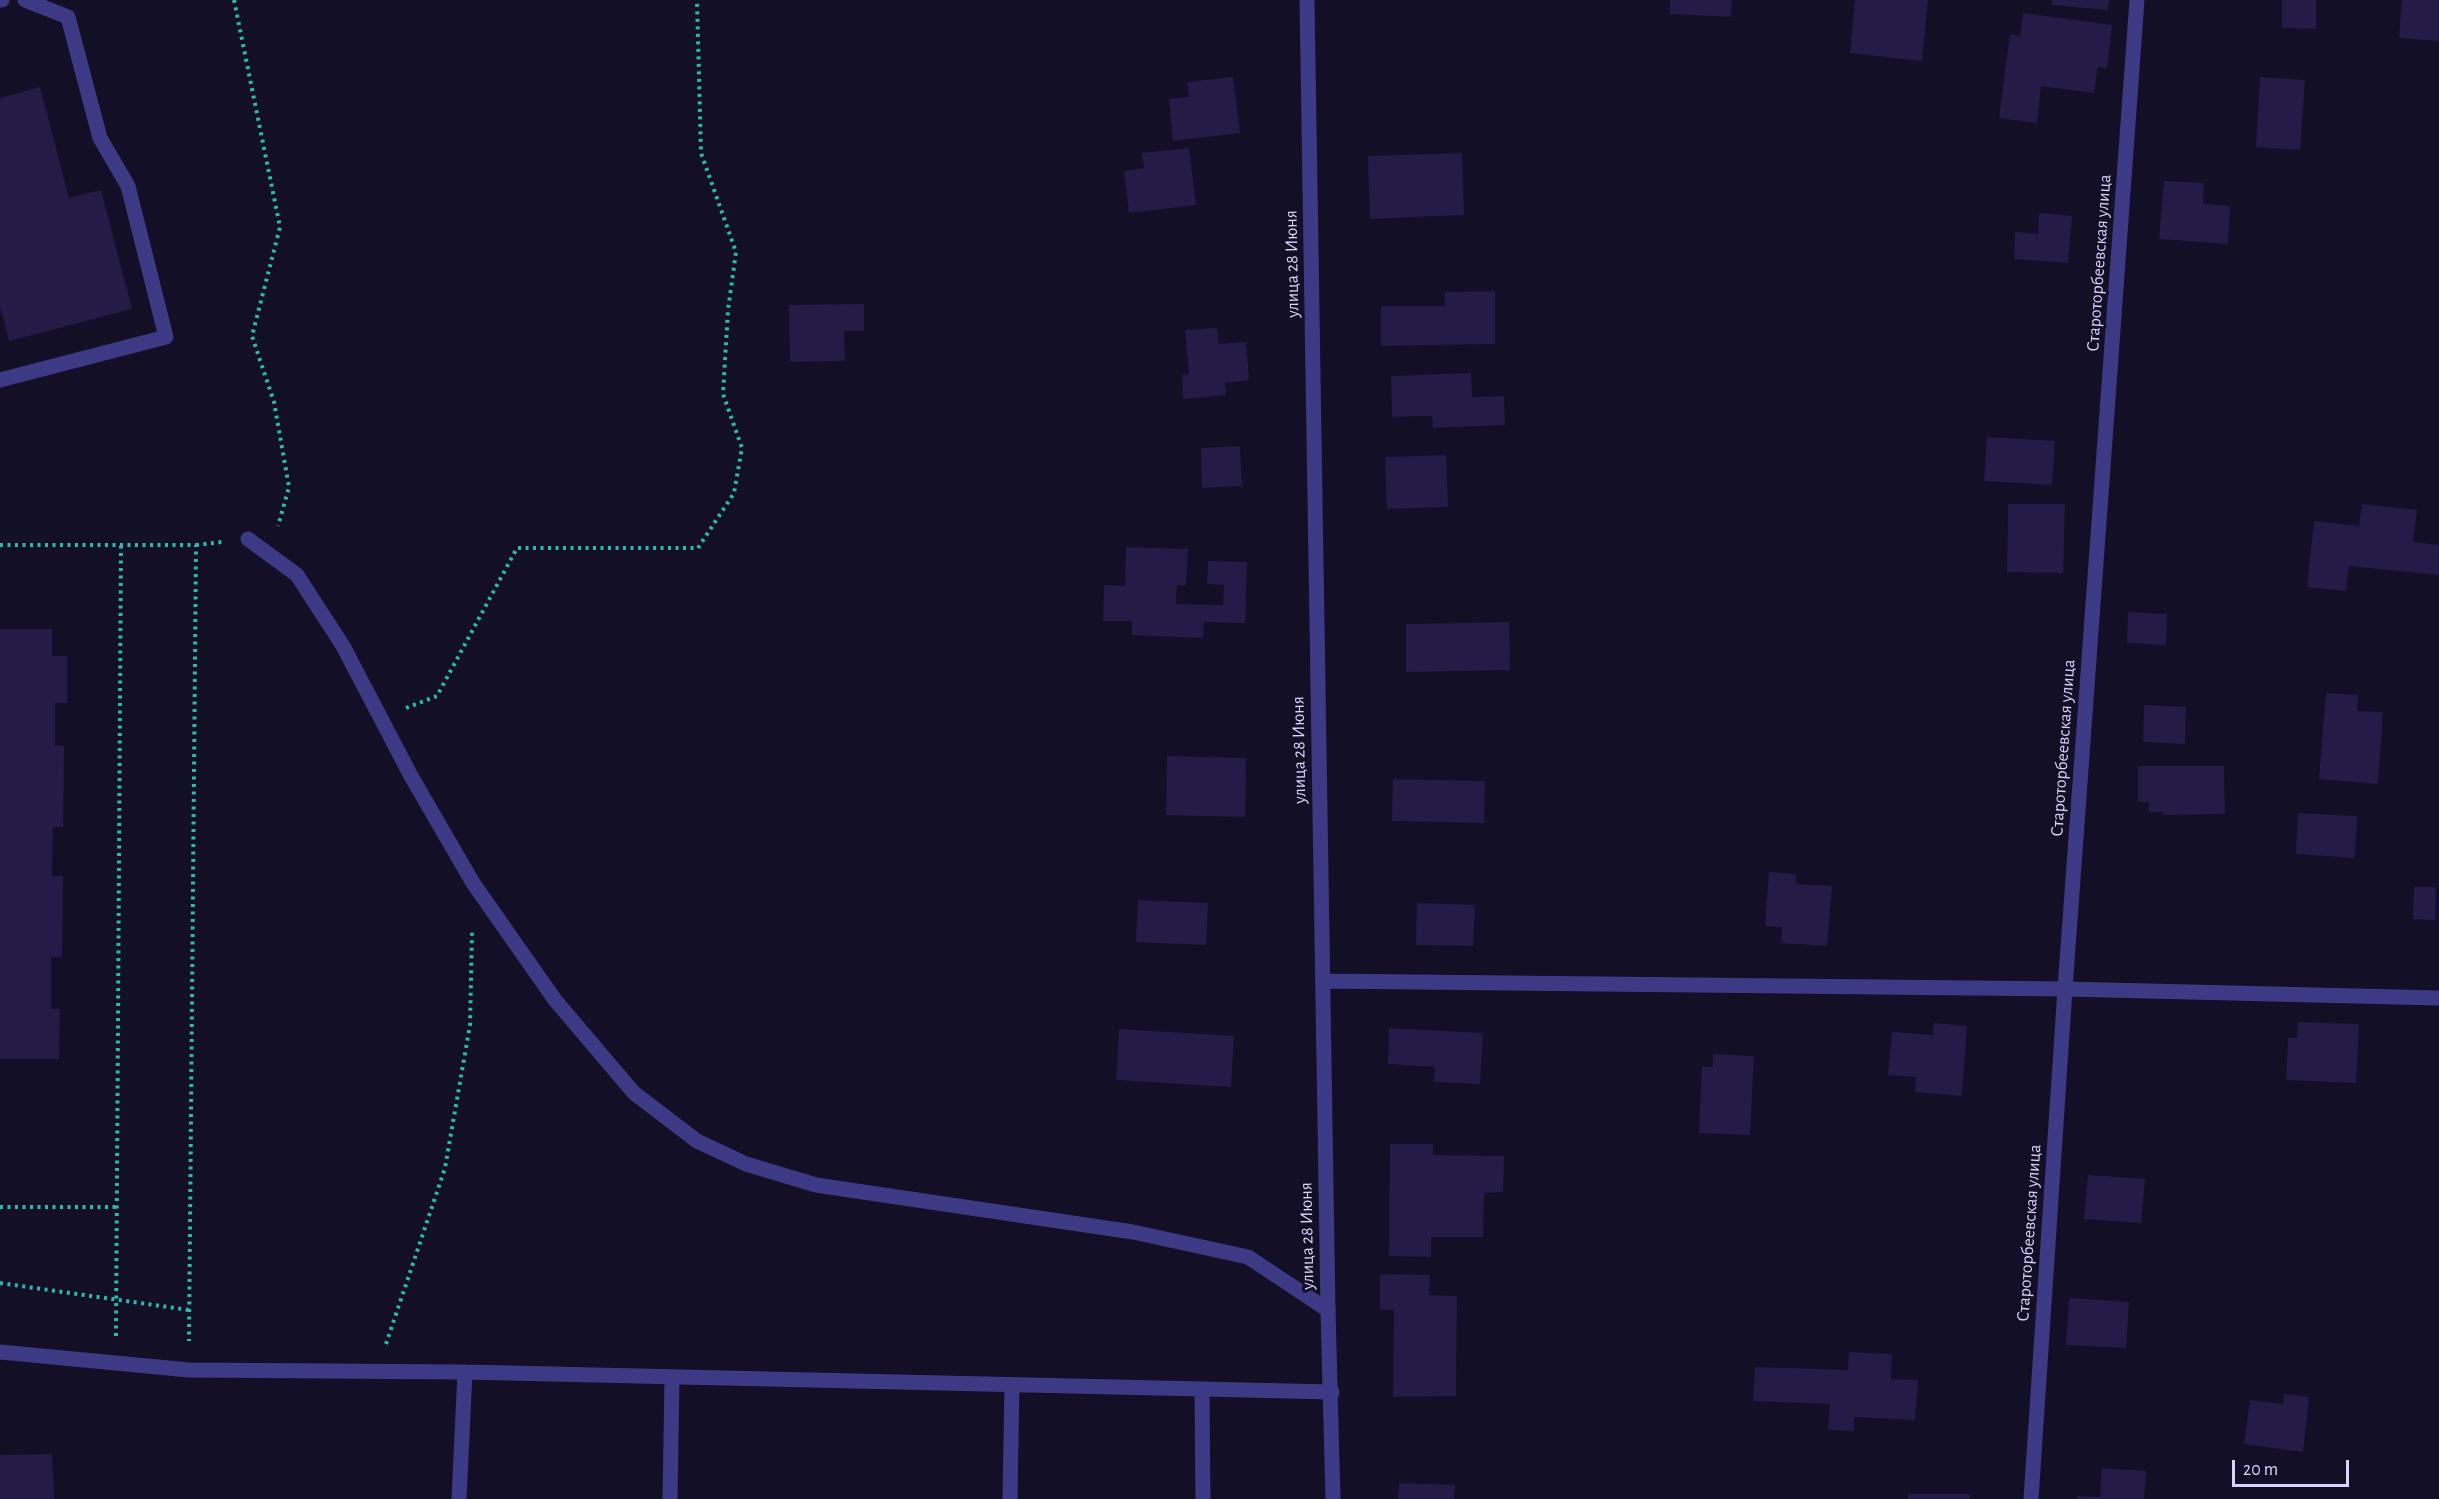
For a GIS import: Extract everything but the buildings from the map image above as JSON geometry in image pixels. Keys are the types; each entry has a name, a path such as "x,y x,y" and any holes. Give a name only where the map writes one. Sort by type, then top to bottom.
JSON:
{"street":[{"path":"0,380 166,337 128,186 100,138 68,17 25,0"},
{"name":"улица 28 Июня","path":"1307,0 1328,1310 1334,1499"},
{"name":"Староторбеевская улица","path":"2031,1499 2065,989 2137,0"},
{"path":"248,540 297,575 343,646 411,776 473,883 555,1000 634,1093 696,1141 746,1164 816,1185 1133,1232 1248,1257 1328,1310"},
{"path":"1323,981 2065,989 2439,998"},
{"path":"0,1352 189,1370 379,1370 1332,1392"},
{"path":"459,1499 465,1372"},
{"path":"670,1499 672,1378"},
{"path":"1010,1499 1012,1384"},
{"path":"1202,1389 1203,1499"}],"path":[{"path":"234,0 280,227 252,336 274,402 289,487 270,555"},
{"path":"380,717 436,696 517,548 698,548 734,494 742,448 723,394 728,310 736,252 700,153 697,0"},
{"path":"0,545 196,545 189,1370"},
{"path":"116,1362 121,545"},
{"path":"379,1370 445,1168 470,1025 472,930"},
{"path":"0,1207 117,1207"},
{"path":"0,1283 189,1310"}]}
